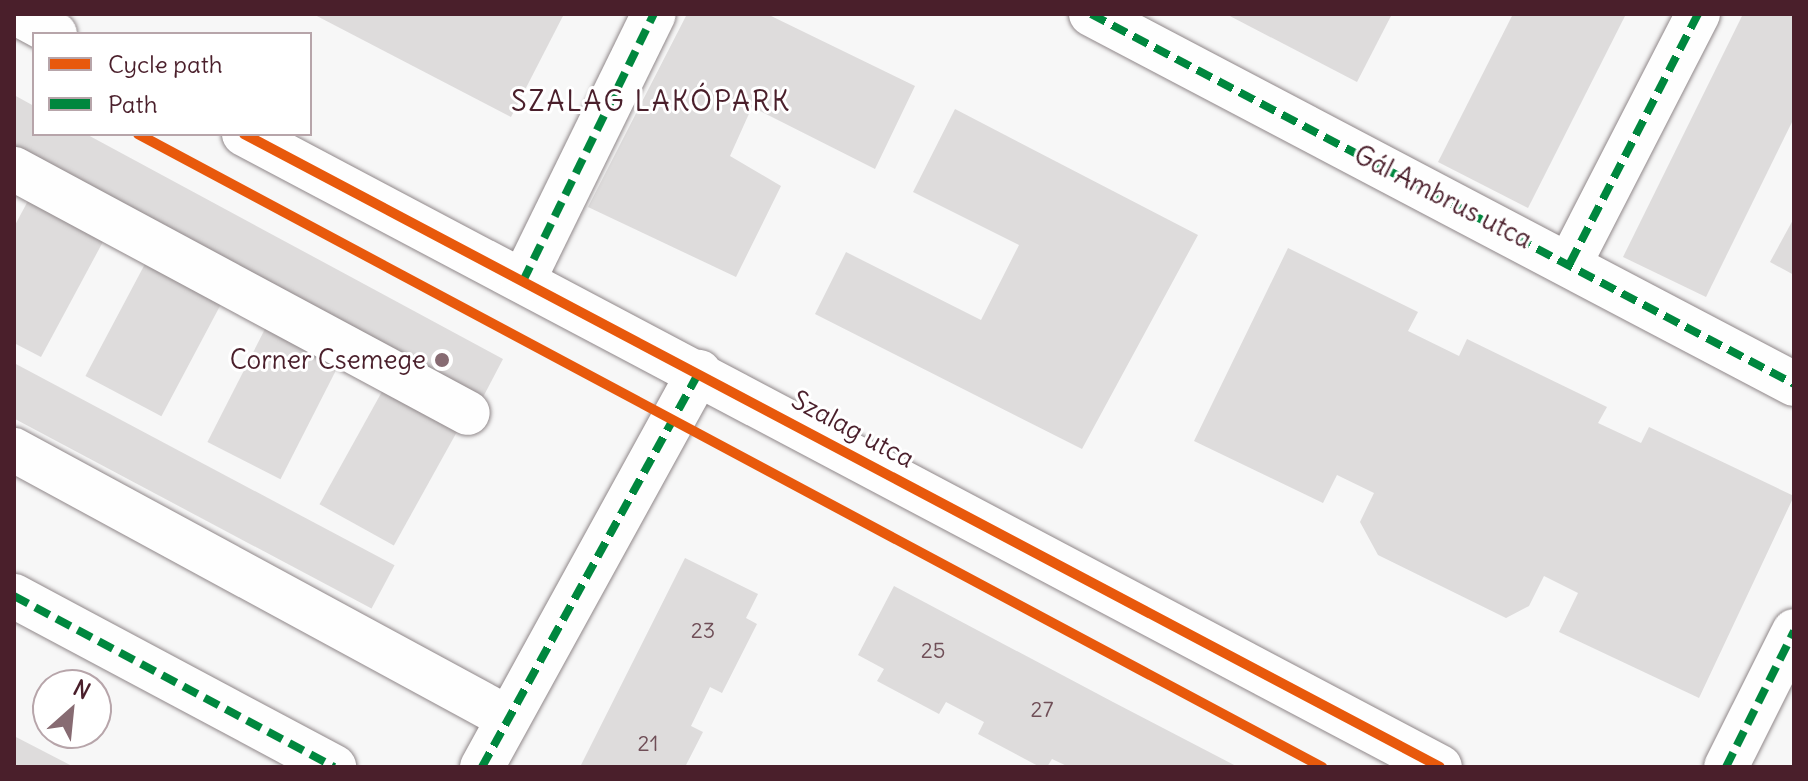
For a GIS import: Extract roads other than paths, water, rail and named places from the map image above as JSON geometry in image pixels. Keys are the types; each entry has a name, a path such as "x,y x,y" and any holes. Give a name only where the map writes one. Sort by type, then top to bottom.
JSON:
{"street":[{"path":"18,14 51,32"},
{"path":"523,281 654,14"},
{"name":"Gál Ambrus utca","path":"1091,14 1570,263 1794,384"},
{"path":"1570,263 1698,14"},
{"name":"Szalag utca","path":"248,136 699,372 1440,767"},
{"path":"14,169 468,413"},
{"path":"482,767 699,372"},
{"path":"14,450 508,718"},
{"path":"14,596 334,767"},
{"path":"1726,767 1794,631"}],"place":[{"name":"Corner Csemege","path":"442,360"}],"district":[{"name":"SZALAG LAKÓPARK","path":"651,101"}]}
